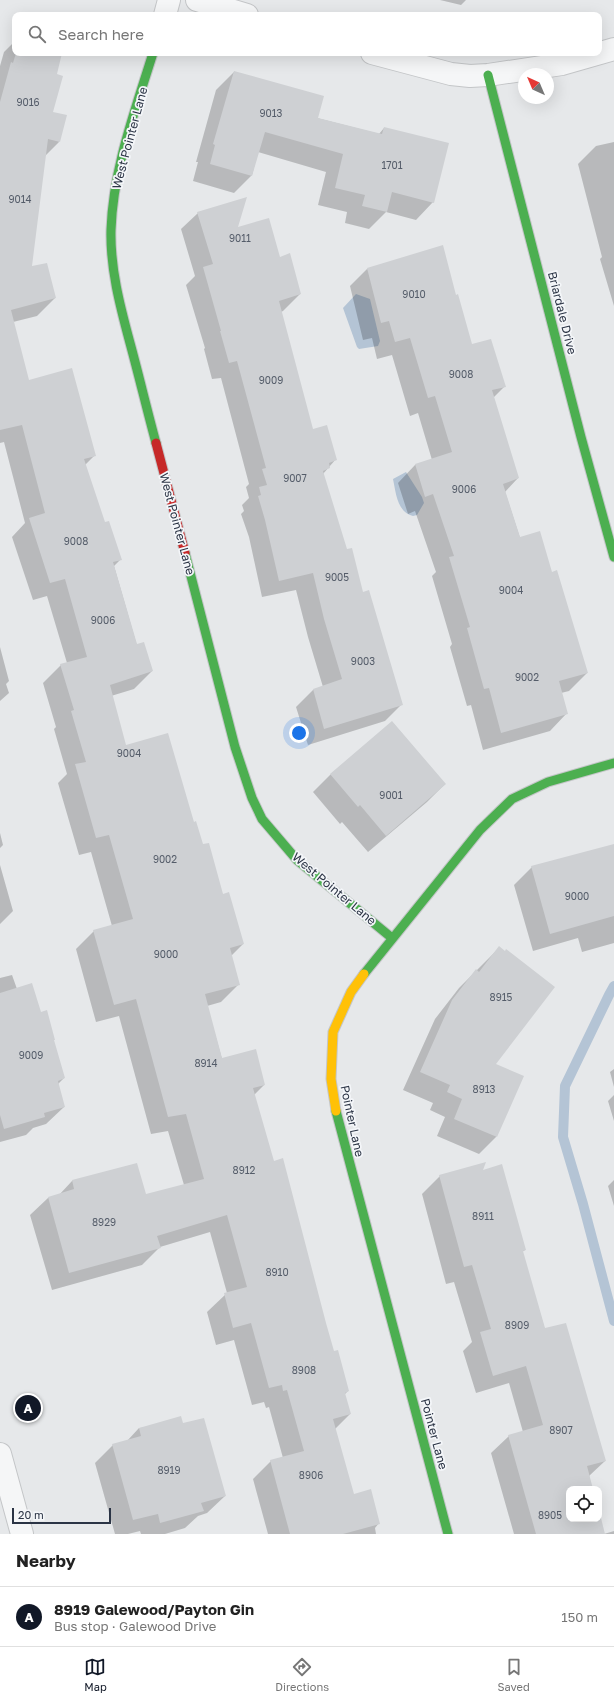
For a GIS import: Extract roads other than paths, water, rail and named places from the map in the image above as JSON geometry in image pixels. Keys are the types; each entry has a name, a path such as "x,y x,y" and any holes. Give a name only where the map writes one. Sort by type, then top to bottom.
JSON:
{"street":[{"path":"166,12 169,0"},
{"path":"197,0 236,12"},
{"path":"602,52 614,49"},
{"name":"West Pointer Lane","path":"152,56 115,190 112,219 113,262 122,312 235,747 252,798 262,819 277,838 297,860 392,938"},
{"path":"383,56 451,74 470,76 488,75 562,64 590,56"},
{"name":"Briardale Drive","path":"488,75 581,437 614,556"},
{"name":"Pointer Lane","path":"448,1534 337,1118 331,1080 334,1032 351,992 392,938 480,830 512,799 548,782 614,764"},
{"path":"0,1454 22,1534"}],"water":[{"path":"356,294 370,299 380,341 378,346 359,349 357,347 343,308"},
{"path":"406,472 422,497 424,503 417,515 413,516 408,514 400,506 396,496 393,479"}],"waterway":[{"path":"614,986 565,1086 563,1137 583,1204 614,1321"}],"place":[{"name":"8919 Galewood/Payton Gin","path":"28,1408"}]}
